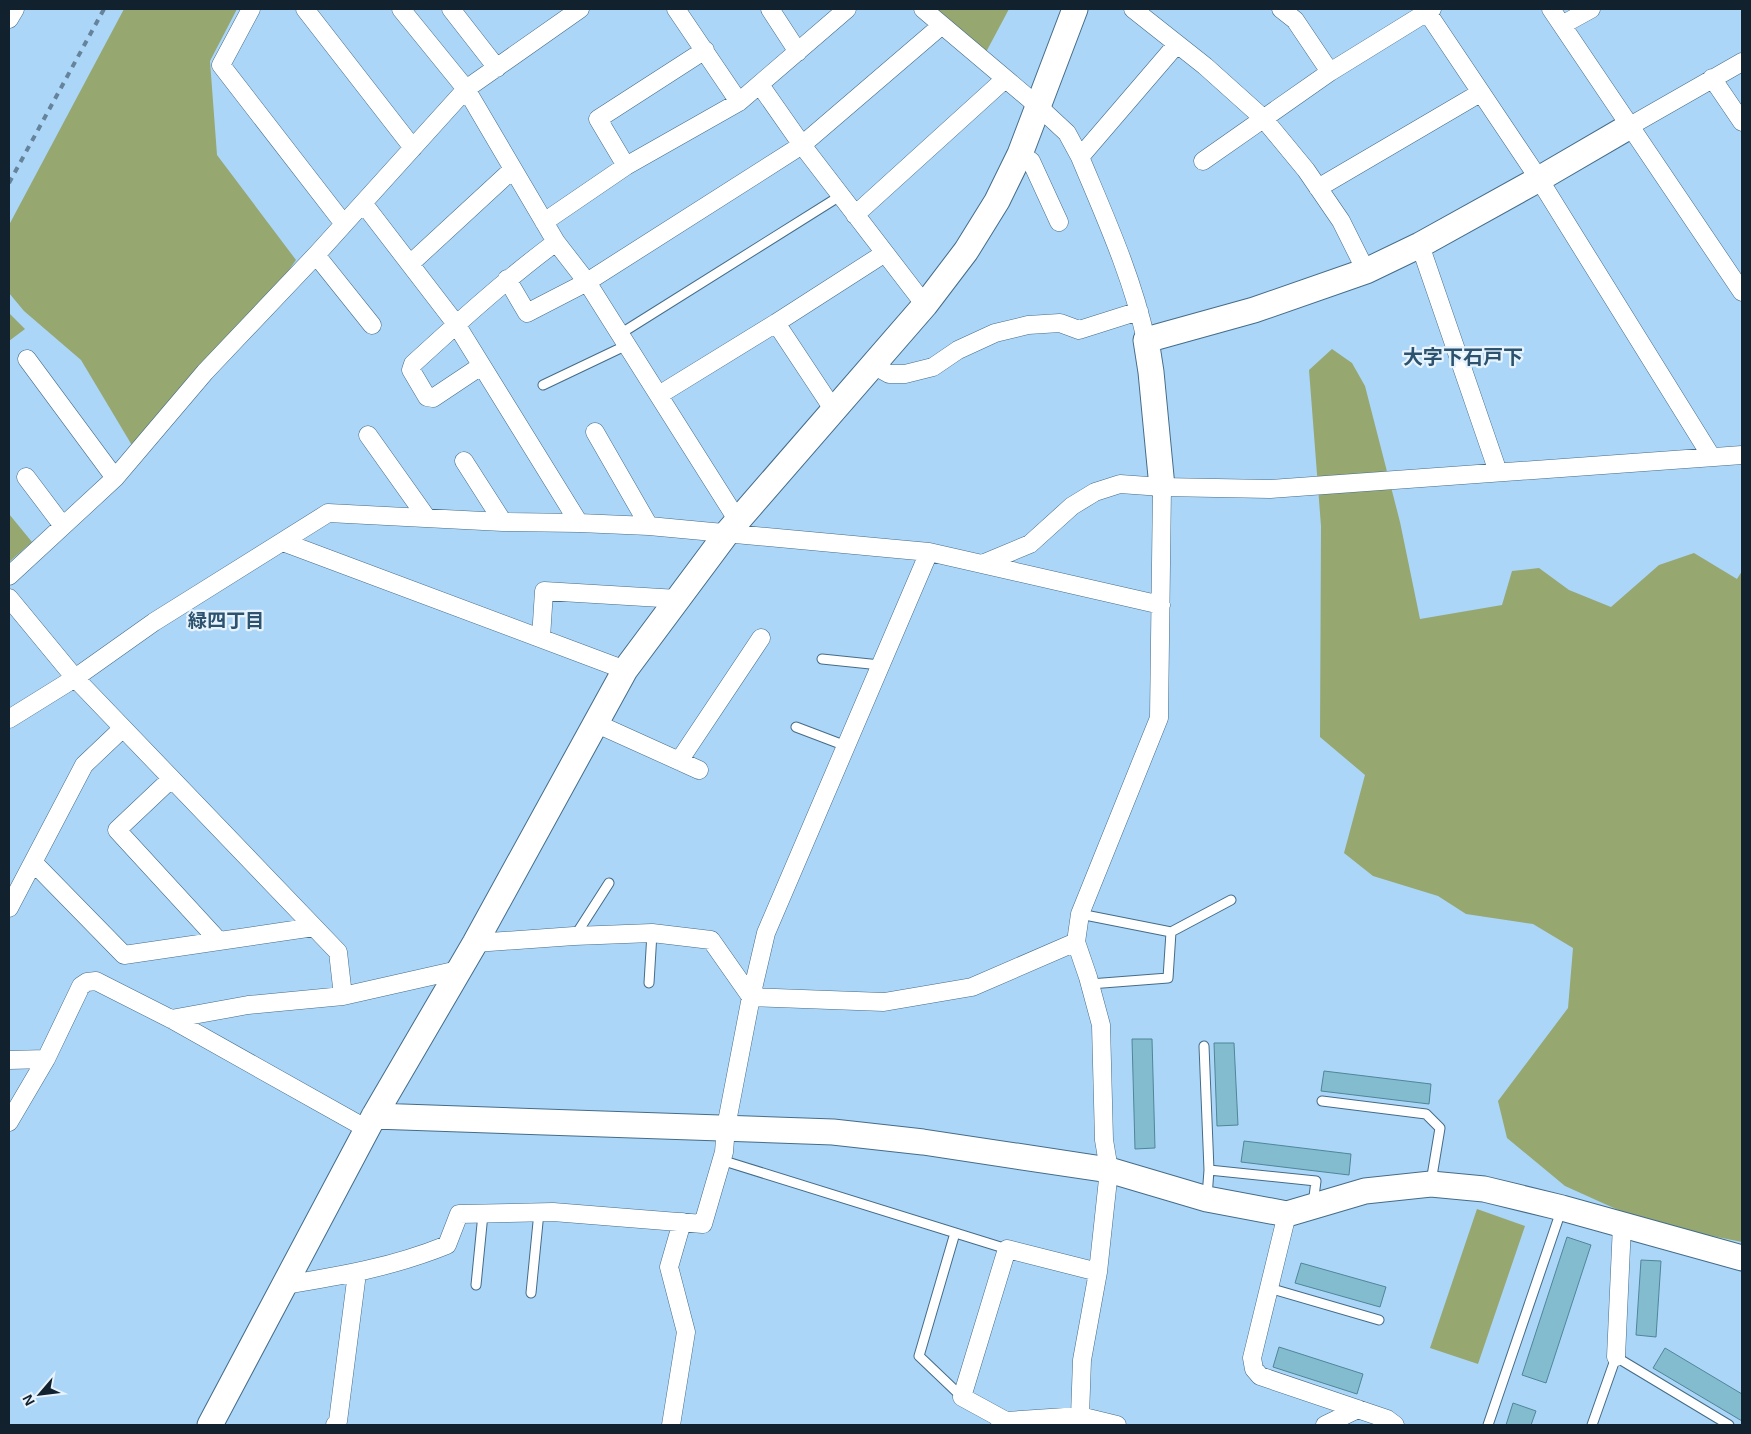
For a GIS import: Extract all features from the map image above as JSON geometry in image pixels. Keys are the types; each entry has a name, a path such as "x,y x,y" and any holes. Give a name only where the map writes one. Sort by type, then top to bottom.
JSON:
{"street":[{"path":"9,19 15,9"},
{"path":"251,9 221,65 344,224"},
{"path":"305,9 413,148"},
{"path":"401,9 466,90 556,242 587,282 659,395 733,527"},
{"path":"451,9 497,68"},
{"path":"9,576 115,478 205,372 316,255 466,90 580,9"},
{"path":"676,9 739,102"},
{"path":"770,9 798,52"},
{"path":"544,222 626,166 739,102 847,9"},
{"path":"923,9 1067,133 1080,157 1117,246 1139,311 1151,372 1162,488 1159,718 1080,914 1076,942 1101,1025 1104,1140 1109,1170 1098,1272 1082,1360 1080,1416"},
{"path":"210,1425 371,1123 475,943 624,670 733,527 925,305 971,243 997,201 1020,154 1075,9"},
{"path":"1133,9 1205,66 1263,118 1306,170 1341,221 1366,271"},
{"path":"1551,9 1742,292"},
{"path":"1562,25 1591,9"},
{"path":"1203,162 1330,72 1430,10 1480,93 1539,179 1711,456"},
{"path":"1293,12 1330,72"},
{"path":"507,279 527,313 587,282 802,144 942,25"},
{"path":"1080,157 1177,44"},
{"path":"626,166 598,119 705,50"},
{"path":"1146,340 1254,310 1366,271 1420,245 1539,179 1742,62"},
{"path":"1712,78 1742,122"},
{"path":"856,215 1005,79"},
{"path":"760,85 840,196 925,305"},
{"path":"1318,188 1480,93"},
{"path":"1020,154 1032,161 1059,222"},
{"path":"410,264 513,169"},
{"path":"363,203 456,324 579,522"},
{"path":"481,366 433,398 427,397 411,370 413,364 456,324 507,279 556,242"},
{"path":"1420,245 1498,472"},
{"path":"659,395 885,254"},
{"path":"316,255 372,325"},
{"path":"873,364 889,374 905,374 932,367 958,350 995,333 1028,325 1060,323 1079,330 1139,311"},
{"path":"776,323 834,410"},
{"path":"27,359 115,478"},
{"path":"595,432 649,526"},
{"path":"368,435 427,518"},
{"path":"982,564 1030,544 1072,506 1095,492 1120,484 1162,488 1270,489 1742,455"},
{"path":"464,461 503,522"},
{"path":"26,477 63,526"},
{"path":"9,719 75,678 154,622 328,513 503,522 579,522 649,526 733,527 929,552 1161,605"},
{"path":"283,542 624,670"},
{"path":"284,1284 357,1273 417,1257 447,1245 459,1214 553,1212 703,1224 721,1160 751,998 766,934 929,552"},
{"path":"541,638 544,591 678,599"},
{"path":"9,598 75,678 338,952 343,996"},
{"path":"679,761 761,638"},
{"path":"595,723 699,770"},
{"path":"9,908 84,765 123,728"},
{"path":"171,779 117,830 218,940"},
{"path":"33,862 124,955 314,927"},
{"path":"475,943 652,933 710,940 751,998"},
{"path":"751,998 884,1002 972,987 1076,942"},
{"path":"171,1019 248,1005 343,996 458,970"},
{"path":"9,1122 46,1059 81,986 87,982 96,982 371,1123 726,1127 842,1133 924,1142 1109,1170 1207,1200 1287,1214 1365,1191 1431,1184 1484,1189 1562,1208 1742,1258"},
{"path":"9,1060 46,1059"},
{"path":"1287,1214 1252,1358 1254,1369 1260,1376 1272,1381 1387,1419 1395,1425"},
{"path":"671,1425 686,1332 669,1267 682,1222"},
{"path":"1616,1357 1622,1226"},
{"path":"1098,1272 1007,1249 962,1397 1003,1423 1080,1416 1117,1425"},
{"path":"335,1425 338,1420 357,1273"},
{"path":"1324,1425 1358,1409"}],"lane":[{"path":"544,385 624,340 840,196"},
{"path":"822,659 880,665"},
{"path":"796,727 846,746"},
{"path":"574,936 609,883"},
{"path":"1080,914 1171,932 1231,900"},
{"path":"1090,984 1168,978 1171,932"},
{"path":"649,983 652,933"},
{"path":"1204,1046 1209,1170 1207,1200"},
{"path":"1322,1101 1426,1114 1440,1128 1431,1184"},
{"path":"721,1160 1007,1249"},
{"path":"1209,1170 1316,1180 1313,1207"},
{"path":"1488,1425 1562,1208"},
{"path":"531,1293 540,1212"},
{"path":"476,1285 482,1214"},
{"path":"955,1233 919,1356 962,1397"},
{"path":"1269,1288 1378,1320"},
{"path":"1592,1425 1616,1357 1729,1425"}],"green space":[{"path":"124,9 237,9 210,61 217,155 296,260 254,320 133,447 81,360 24,311 9,293 9,225"},
{"path":"933,9 1009,9 985,54"},
{"path":"9,313 25,329 9,341"},
{"path":"1332,349 1352,363 1365,386 1400,522 1420,619 1502,605 1512,571 1539,568 1569,590 1611,607 1659,565 1694,553 1737,579 1742,571 1742,1242 1647,1223 1565,1186 1507,1138 1498,1101 1568,1008 1573,948 1533,924 1466,914 1438,896 1373,876 1344,853 1365,775 1320,737 1321,526 1309,370"},
{"path":"9,514 32,542 9,562"},
{"path":"1477,1209 1525,1226 1478,1364 1430,1348"}],"building":[{"path":"1132,1039 1152,1039 1155,1148 1135,1149"},
{"path":"1214,1043 1234,1043 1238,1125 1217,1126"},
{"path":"1324,1071 1431,1084 1429,1104 1321,1091"},
{"path":"1244,1141 1351,1154 1349,1175 1241,1162"},
{"path":"1567,1237 1591,1245 1546,1383 1522,1375"},
{"path":"1641,1260 1661,1261 1656,1337 1636,1335"},
{"path":"1301,1263 1386,1287 1380,1307 1295,1283"},
{"path":"1279,1347 1363,1374 1357,1394 1273,1367"},
{"path":"1665,1348 1742,1394 1742,1421 1653,1368"},
{"path":"1513,1403 1536,1411 1531,1425 1506,1425"}],"railway":[{"path":"9,183 104,9"}],"district":[{"name":"大字下石戸下","path":"1463,357"},
{"name":"緑四丁目","path":"226,620"}]}
